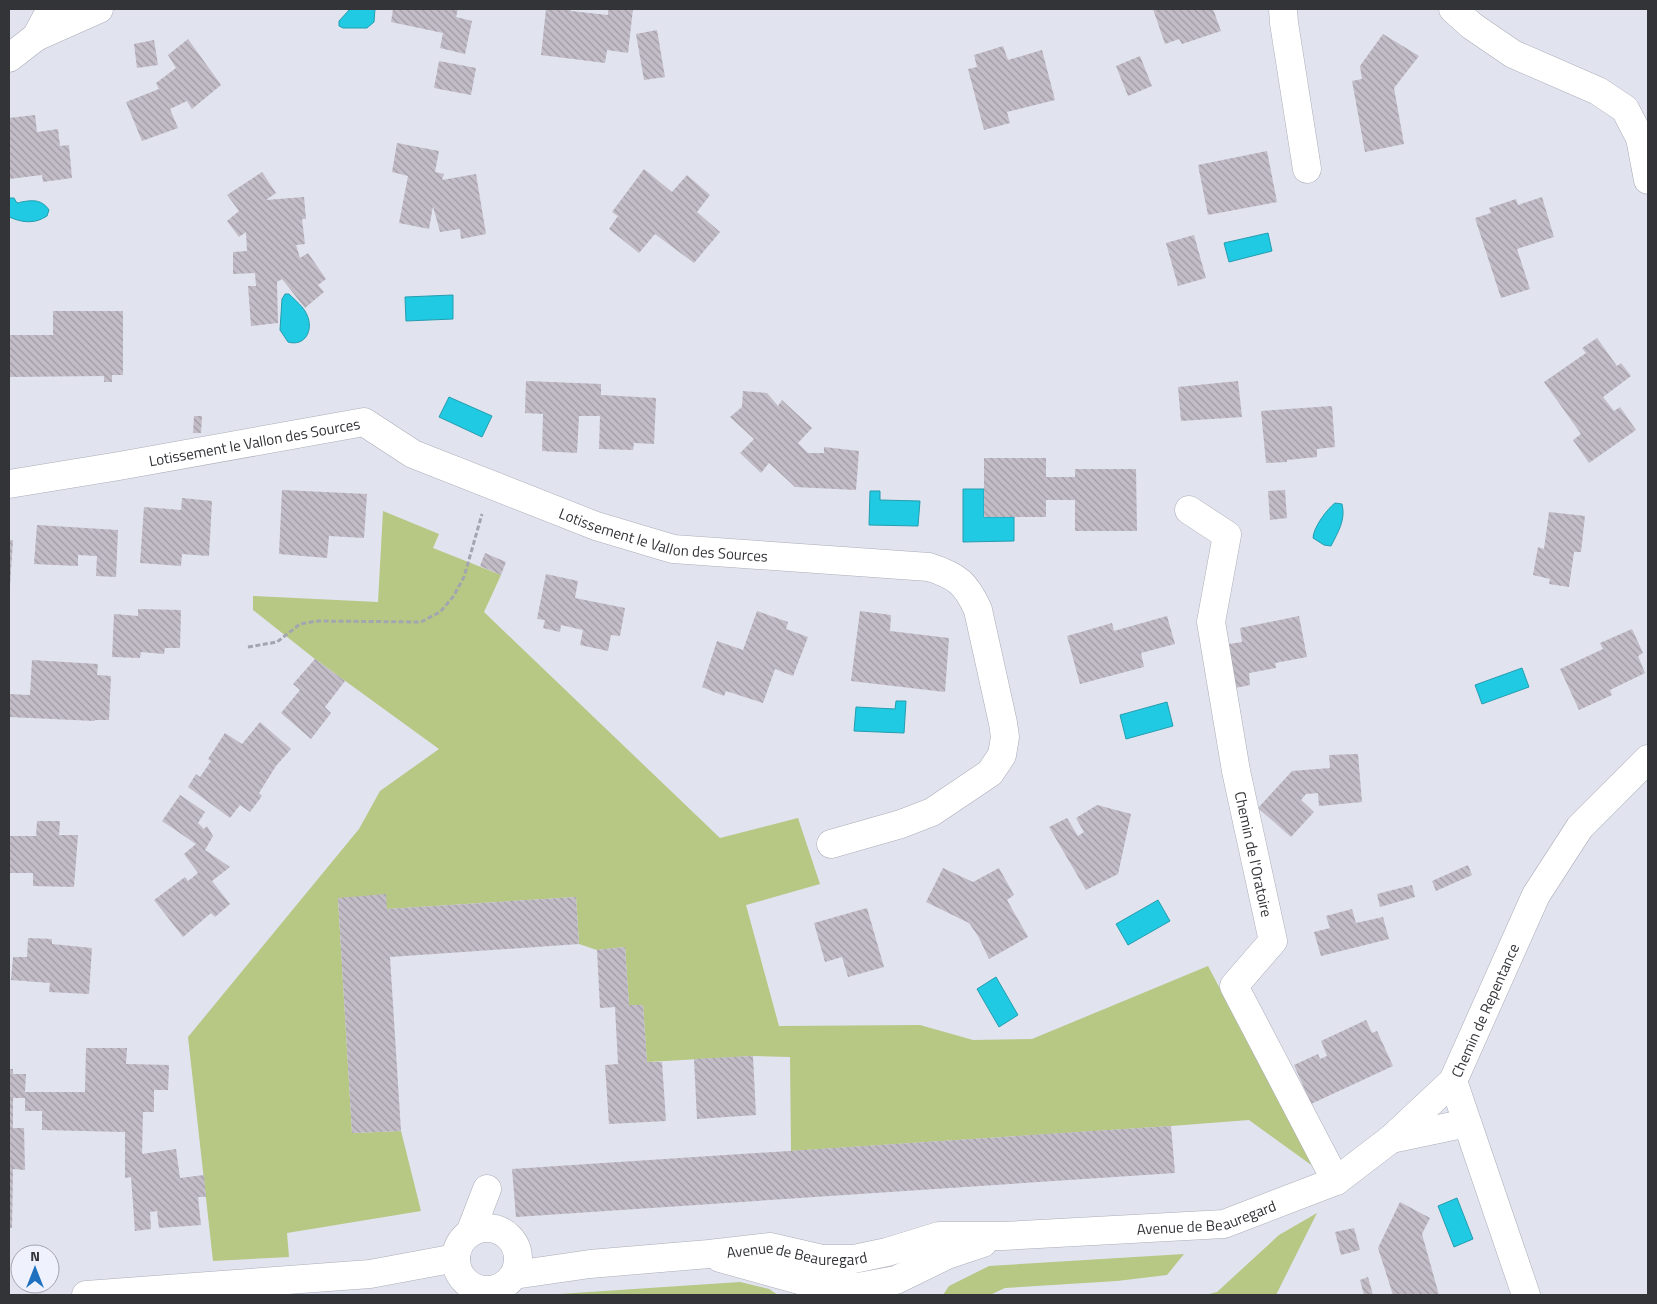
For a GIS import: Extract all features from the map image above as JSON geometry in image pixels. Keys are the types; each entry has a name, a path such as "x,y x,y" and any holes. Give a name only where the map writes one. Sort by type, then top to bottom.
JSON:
{"street":[{"path":"19,47 51,9"},
{"path":"19,47 100,9"},
{"path":"1283,9 1307,169"},
{"path":"1453,9 1472,26 1513,54 1598,91 1625,109 1640,138 1648,180"},
{"name":"Lotissement le Vallon des Sources","path":"9,484 364,422 413,454 596,526 673,549 929,567 948,573 961,582 971,594 978,610 1003,723 1002,755 990,773 932,812 901,824 831,844"},
{"name":"Chemin de l'Oratoire","path":"1189,510 1227,534 1210,622 1236,771 1274,941 1234,986 1336,1182"},
{"name":"Chemin de Repentance","path":"1526,1295 1453,1081 1536,895 1580,826 1648,759"},
{"name":"Avenue de Beauregard","path":"510,1252 590,1264 709,1254 821,1286 858,1287 896,1280 947,1256 1003,1236 1224,1224 1336,1182 1391,1139 1453,1081"},
{"name":"Avenue de Beauregard","path":"1391,1139 1467,1123"},
{"path":"470,1233 487,1189 510,1252 507,1282 498,1288 478,1289 469,1284 457,1269 456,1258 462,1240 470,1233 480,1229 490,1229 510,1252"},
{"path":"86,1295 370,1274 456,1258"},
{"path":"370,1274 469,1284"}],"path":[{"path":"248,647 277,642 300,624 317,621 422,622 440,612 453,597 464,577 492,485"}],"green space":[{"path":"383,511 439,534 433,548 501,575 484,612 720,838 798,818 820,884 746,905 779,1026 920,1025 973,1040 1032,1039 1208,966 1314,1167 1249,1120 791,1151 790,1057 753,1056 647,1062 643,1005 629,1005 625,947 597,950 579,944 576,897 387,909 338,898 352,1133 401,1131 421,1211 287,1233 289,1257 213,1261 188,1037 359,829 380,791 439,749 315,659 253,610 253,596 378,602"},
{"path":"1317,1213 1276,1295 1205,1295 1217,1292 1279,1235"},
{"path":"1184,1254 1167,1275 1117,1281 1005,1288 990,1295 943,1295 949,1286 989,1266"},
{"path":"740,1282 769,1289 778,1295 559,1294"}],"water":[{"path":"350,9 375,9 374,22 367,28 343,28 339,26 339,21"},
{"path":"9,198 14,198 17,203 31,201 42,203 49,210 47,216 29,222 9,217"},
{"path":"1268,233 1272,251 1229,262 1224,243"},
{"path":"285,294 289,294 302,306 309,321 309,331 303,340 299,342 288,342 280,330 282,299"},
{"path":"453,295 453,319 406,321 405,297"},
{"path":"449,397 492,416 482,437 439,417"},
{"path":"963,489 984,489 984,517 1014,517 1014,541 963,542"},
{"path":"870,491 880,491 880,500 920,501 918,526 869,525"},
{"path":"1335,503 1342,504 1342,521 1331,546 1324,545 1313,538 1315,529"},
{"path":"1522,668 1529,687 1482,704 1475,685"},
{"path":"896,701 906,701 904,733 854,731 856,707 895,709"},
{"path":"1167,702 1173,726 1126,739 1120,715"},
{"path":"1158,900 1170,921 1128,945 1116,924"},
{"path":"996,977 1018,1015 999,1027 977,989"},
{"path":"1457,1198 1473,1239 1454,1247 1438,1206"}],"building":[{"path":"393,9 458,9 456,17 472,21 465,54 440,48 443,33 391,22"},
{"path":"546,9 571,9 571,11 608,15 608,9 633,9 628,53 607,50 605,63 541,55"},
{"path":"1153,9 1213,9 1221,31 1182,44 1179,39 1165,44"},
{"path":"657,30 665,77 644,80 636,34"},
{"path":"1383,34 1419,56 1394,88 1404,144 1365,152 1352,81 1362,79 1360,66"},
{"path":"188,39 221,85 192,109 187,101 170,109 178,128 142,141 126,102 159,89 156,83 176,68 168,55"},
{"path":"154,40 158,65 137,68 134,44"},
{"path":"1003,46 1008,60 1042,50 1055,100 1007,112 1010,123 984,130 968,69 977,67 974,55"},
{"path":"1140,56 1152,86 1128,96 1116,66"},
{"path":"439,61 476,68 471,95 434,88"},
{"path":"35,115 37,132 58,129 60,146 69,145 72,178 43,182 42,175 9,179 9,118"},
{"path":"397,143 439,151 435,172 444,174 442,180 476,174 486,234 461,239 460,229 440,232 433,206 429,229 399,223 408,176 392,172"},
{"path":"1267,151 1277,202 1208,215 1198,165"},
{"path":"644,169 672,192 687,175 710,195 697,212 720,232 694,263 655,234 639,253 609,229 618,216 612,212"},
{"path":"262,172 276,193 266,200 304,197 306,219 302,219 305,244 296,245 300,258 308,253 326,279 318,285 324,292 305,308 282,279 277,282 278,323 251,326 248,286 256,286 255,273 233,274 233,252 247,251 246,232 239,237 227,221 239,211 227,195"},
{"path":"1542,197 1554,237 1517,249 1530,289 1501,298 1475,218 1491,213 1489,208 1516,199 1518,205"},
{"path":"1194,235 1206,278 1178,286 1166,243"},
{"path":"53,311 123,311 123,375 112,375 112,382 104,382 104,376 9,377 9,335 53,335"},
{"path":"1597,338 1617,366 1621,363 1631,376 1603,397 1614,411 1620,407 1636,430 1589,463 1573,440 1581,434 1544,382 1586,353 1582,348"},
{"path":"526,381 601,384 601,395 656,398 654,444 634,443 633,450 599,449 600,416 579,416 577,453 542,451 543,414 525,413"},
{"path":"1238,381 1242,417 1181,421 1178,387"},
{"path":"743,391 767,393 778,406 782,400 812,428 798,443 808,453 824,453 824,447 859,451 856,490 795,487 769,463 761,473 740,453 754,439 730,417 742,407"},
{"path":"1332,406 1335,447 1317,449 1317,457 1266,463 1261,411"},
{"path":"194,416 202,416 201,433 193,433"},
{"path":"984,458 1046,458 1046,477 1075,477 1075,469 1136,469 1137,531 1075,531 1075,500 1046,500 1046,517 984,517"},
{"path":"282,490 367,494 364,538 329,536 327,558 279,554"},
{"path":"1285,490 1287,518 1270,520 1268,491"},
{"path":"182,498 212,501 209,556 182,554 181,566 140,563 144,507 181,510"},
{"path":"1549,512 1585,516 1581,552 1574,552 1569,587 1549,584 1550,579 1533,575 1538,547 1544,549"},
{"path":"37,525 118,530 116,577 96,576 97,556 78,555 78,566 34,564"},
{"path":"9,540 13,540 10,587 9,586"},
{"path":"485,553 506,562 501,575 480,566"},
{"path":"546,574 578,581 575,598 625,608 620,636 611,635 608,651 580,645 583,630 561,625 560,632 543,628 545,620 537,619"},
{"path":"138,609 181,610 180,648 165,648 164,654 141,652 140,658 112,657 114,614 138,616"},
{"path":"757,611 788,622 786,629 808,637 793,676 775,669 763,703 726,691 724,696 702,687 717,641 743,650"},
{"path":"860,611 891,615 890,631 949,638 945,692 851,681"},
{"path":"1167,616 1175,644 1141,653 1144,667 1080,684 1067,636 1112,623 1114,631"},
{"path":"1299,616 1307,657 1275,663 1276,668 1249,673 1250,685 1230,689 1222,645 1242,642 1240,628"},
{"path":"1632,629 1643,653 1638,656 1645,673 1610,690 1612,695 1579,710 1560,669 1603,649 1600,643"},
{"path":"315,659 345,681 325,707 331,713 311,739 281,713 300,690 293,684"},
{"path":"32,660 98,664 97,675 111,676 109,720 9,717 9,694 30,695"},
{"path":"260,722 291,749 276,766 259,793 262,796 250,812 240,805 230,818 188,787 196,774 200,777 211,761 208,759 225,733 242,744"},
{"path":"1358,754 1362,802 1319,806 1318,793 1306,794 1301,800 1314,812 1291,837 1258,808 1292,771 1330,768 1329,755"},
{"path":"180,795 205,812 198,823 204,829 207,826 213,836 205,850 230,867 212,881 230,904 215,917 211,913 183,937 154,900 185,877 188,881 198,873 184,854 196,844 162,821"},
{"path":"1097,805 1131,814 1118,874 1086,890 1049,827 1067,818 1078,836 1084,832 1076,818"},
{"path":"37,821 60,821 59,835 78,835 74,887 33,886 33,873 9,873 9,836 36,836"},
{"path":"1468,865 1472,875 1436,891 1432,881"},
{"path":"943,868 973,882 999,868 1014,895 1007,900 1028,937 989,959 978,936 969,923 926,902"},
{"path":"1412,885 1415,897 1380,907 1377,894"},
{"path":"386,894 387,909 576,897 579,944 390,957 401,1131 352,1133 338,898"},
{"path":"867,908 884,967 848,977 842,957 825,962 814,923"},
{"path":"1352,909 1356,923 1383,917 1389,939 1321,956 1314,932 1330,928 1326,916"},
{"path":"28,938 52,939 52,944 92,948 89,994 49,992 50,983 11,980 13,957 27,957"},
{"path":"625,947 629,1005 643,1005 647,1062 662,1062 666,1121 609,1124 605,1065 618,1064 615,1007 600,1008 597,950"},
{"path":"1366,1020 1372,1033 1377,1031 1393,1066 1311,1104 1294,1065 1318,1054 1320,1059 1327,1056 1321,1041"},
{"path":"86,1048 127,1048 126,1064 169,1065 168,1090 154,1090 154,1112 143,1112 142,1154 176,1149 180,1178 204,1175 206,1197 198,1197 201,1225 159,1228 157,1211 150,1212 151,1229 135,1231 131,1177 125,1178 125,1132 42,1130 42,1111 25,1111 25,1098 13,1098 13,1128 24,1128 25,1170 13,1169 12,1228 9,1228 9,1069 13,1069 13,1074 26,1074 25,1092 85,1092"},
{"path":"753,1056 756,1115 697,1119 694,1059"},
{"path":"1171,1126 1175,1173 516,1217 512,1169"},
{"path":"1400,1202 1430,1218 1422,1234 1439,1295 1393,1295 1378,1248"},
{"path":"1354,1228 1360,1250 1341,1255 1335,1232"},
{"path":"1368,1277 1373,1295 1364,1295 1360,1280"}]}
